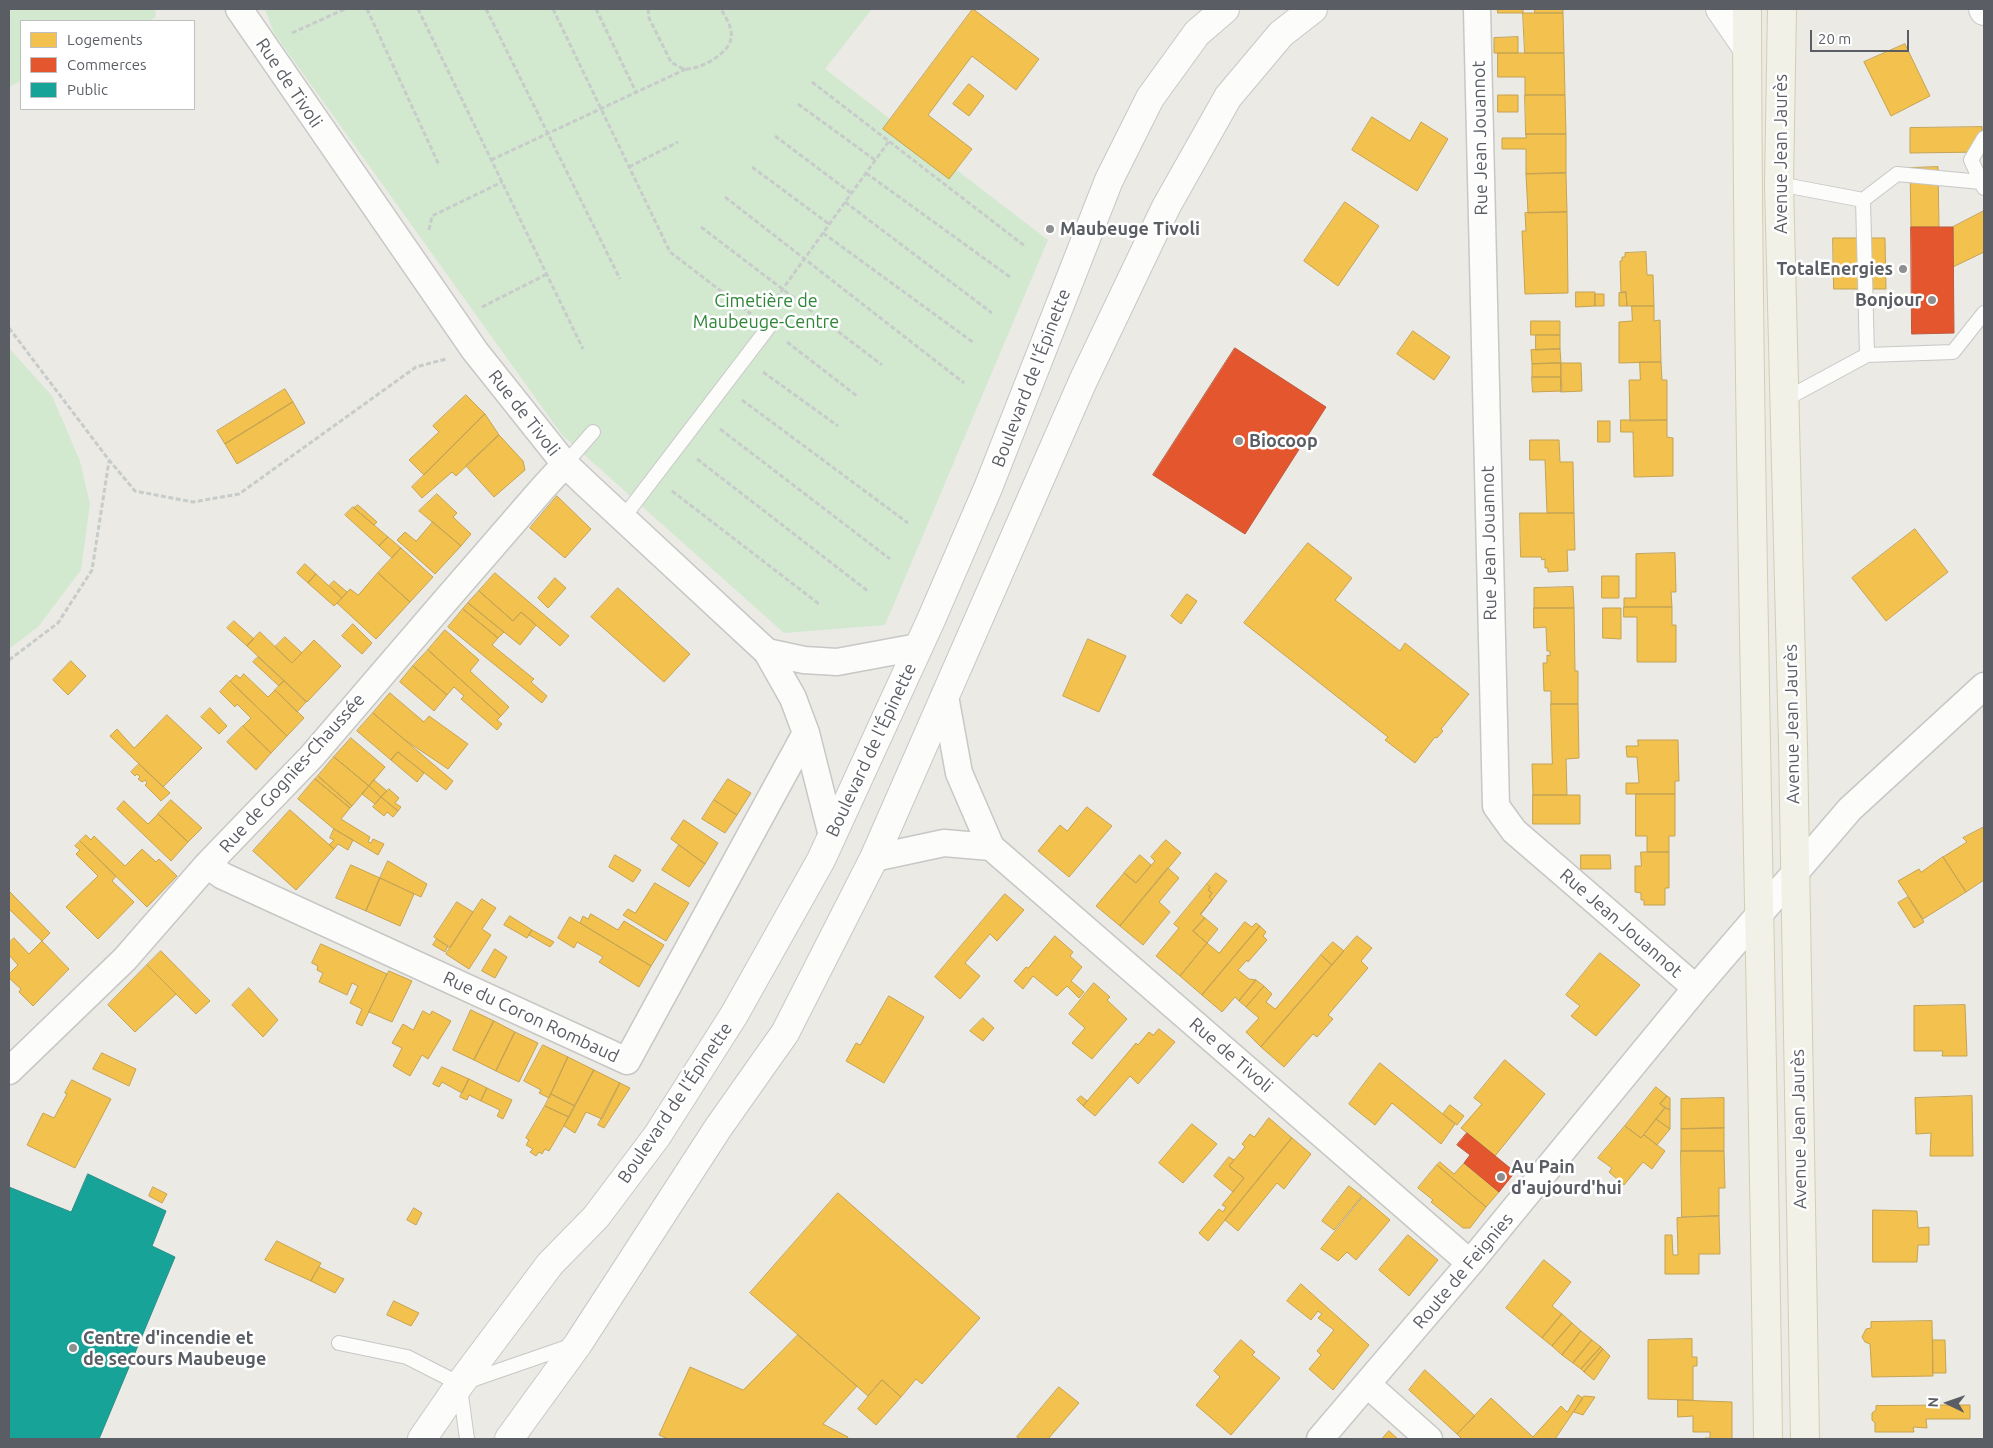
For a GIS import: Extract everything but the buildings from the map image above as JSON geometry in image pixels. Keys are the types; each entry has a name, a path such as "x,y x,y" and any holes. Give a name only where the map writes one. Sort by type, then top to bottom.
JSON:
{"main road":[{"name":"Avenue Jean Jaurès","path":"1747,9 1758,916 1763,1055 1768,1439"},
{"name":"Avenue Jean Jaurès","path":"1782,9 1779,184 1796,873 1805,1439"}],"street":[{"name":"Rue de Tivoli","path":"239,9 475,351 565,464 767,652"},
{"name":"Boulevard de l'Épinette","path":"422,1439 460,1384 550,1264 596,1217 658,1136 734,1016 832,836 918,647 988,488 1109,180 1150,98 1197,33 1225,9"},
{"path":"509,1439 578,1344 718,1128 785,1033 874,858 1082,381 1166,207 1228,97 1281,34 1313,9"},
{"name":"Rue Jean Jouannot","path":"1477,9 1496,806 1514,831 1696,988"},
{"path":"1720,9 1747,48"},
{"name":"Rue de Gognies-Chaussée","path":"9,1071 126,959 208,865 312,756 565,464"},
{"path":"767,652 804,660 836,662 918,647"},
{"path":"767,652 793,698 806,733 832,836"},
{"name":"Route de Feignies","path":"1320,1439 1368,1385 1470,1263 1696,988 1850,809 1984,686"},
{"name":"Rue de Tivoli","path":"945,696 959,773 991,847 1470,1263"},
{"name":"Rue du Coron Rombaud","path":"208,865 223,876 627,1061 806,733"},
{"path":"874,858 944,843 991,847"},
{"path":"1368,1385 1429,1439"}],"lane":[{"path":"1983,185 1971,160 1984,138"},
{"path":"1779,184 1863,200 1897,174 1983,185"},
{"path":"1863,200 1867,355"},
{"path":"1784,400 1867,355 1953,352 1984,313"},
{"path":"623,518 744,359 764,324"},
{"path":"565,464 593,432"},
{"path":"339,1343 407,1357 460,1384 578,1344"},
{"path":"460,1384 467,1439"}],"path":[{"path":"288,35 345,9"},
{"path":"367,9 439,166"},
{"path":"418,9 583,349"},
{"path":"486,9 620,279"},
{"path":"553,9 670,252 857,396"},
{"path":"596,9 636,92"},
{"path":"648,9 649,18 671,62 686,69"},
{"path":"491,160 722,54 728,48 731,29 721,9"},
{"path":"812,82 1026,247"},
{"path":"798,104 875,160"},
{"path":"775,136 851,193"},
{"path":"764,324 783,289 889,141"},
{"path":"629,167 678,142"},
{"path":"752,167 829,224"},
{"path":"866,173 1010,277"},
{"path":"429,233 432,216 502,182"},
{"path":"725,197 964,383"},
{"path":"845,202 992,313"},
{"path":"701,227 882,365"},
{"path":"823,233 974,343"},
{"path":"482,307 547,274"},
{"path":"477,300 488,315"},
{"path":"9,328 109,460 135,491 193,502 239,494 416,367 475,351"},
{"path":"744,359 838,426"},
{"path":"724,386 908,523"},
{"path":"701,415 890,559"},
{"path":"678,445 869,592"},
{"path":"9,660 58,623 92,570 109,460"},
{"path":"654,477 819,604"}],"green space":[{"path":"9,9 155,9 156,17 150,20 20,20 20,82 9,87"},
{"name":"Cimetière de Maubeuge-Centre","path":"265,9 872,9 825,69 1048,240 885,625 784,633 562,435 274,33"},
{"path":"9,348 52,396 80,461 90,504 81,570 38,627 9,649"}],"place":[{"name":"Maubeuge Tivoli","path":"1050,229"},
{"name":"TotalEnergies","path":"1903,269"},
{"name":"Bonjour","path":"1932,300"},
{"name":"Biocoop","path":"1239,441"},
{"name":"Au Pain d'aujourd'hui","path":"1501,1177"},
{"name":"Centre d'incendie et de secours Maubeuge","path":"73,1348"}]}
